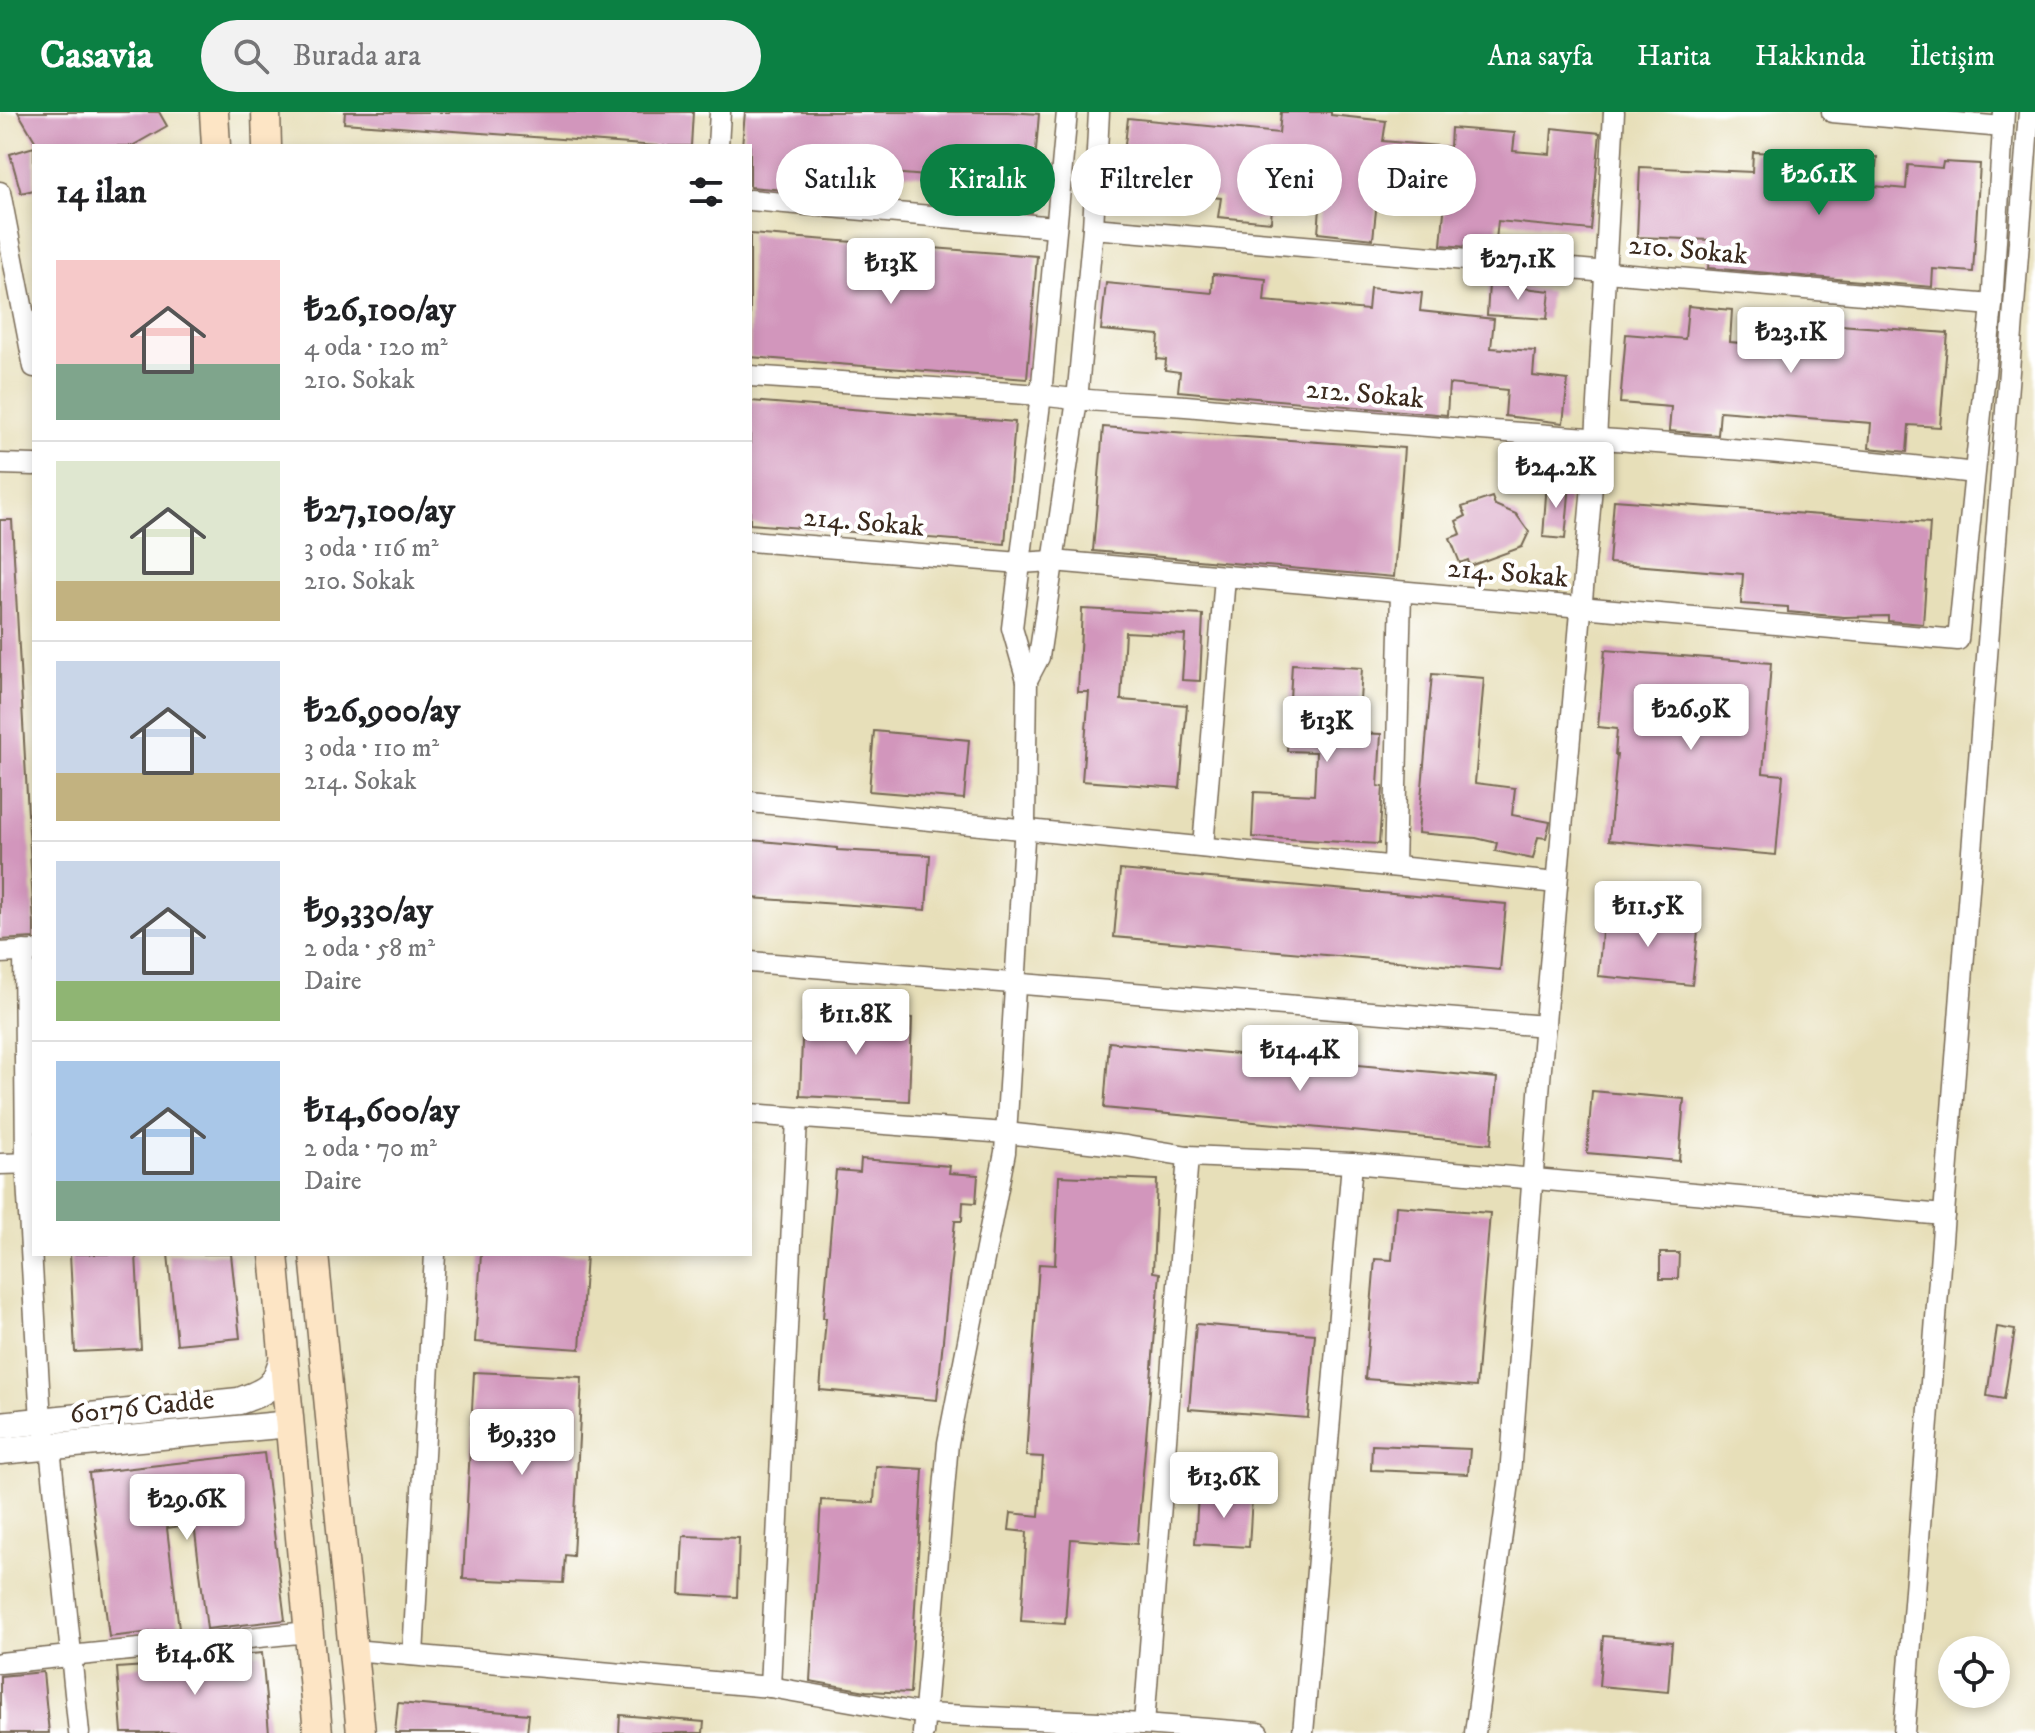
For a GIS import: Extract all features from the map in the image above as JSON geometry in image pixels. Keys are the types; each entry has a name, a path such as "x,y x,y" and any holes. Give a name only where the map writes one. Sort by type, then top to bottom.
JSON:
{"main road":[{"path":"214,112 216,144"},
{"path":"266,112 267,144"},
{"path":"274,1256 318,1733"},
{"path":"314,1256 361,1733"}],"street":[{"path":"718,144 720,112"},
{"path":"924,1723 948,1443 1005,1152 1025,829 1027,680 1012,628 1041,395 1067,112"},
{"path":"1027,680 1039,657 1077,400 1093,228 1099,112"},
{"path":"1475,1733 1510,1475 1596,440 1614,112"},
{"path":"1832,112 2004,120 1992,305 1974,473"},
{"path":"1904,1733 2029,112"},
{"path":"0,192 6,255 32,359"},
{"path":"752,200 1056,227"},
{"name":"210. Sokak","path":"1093,228 1992,305"},
{"name":"212. Sokak","path":"752,376 1077,400 1174,404 1326,419 1868,460 1974,473"},
{"path":"0,464 32,465"},
{"name":"214. Sokak","path":"752,541 1020,563 1053,561 1958,640 1974,473"},
{"path":"1203,847 1225,577"},
{"path":"1394,866 1401,592"},
{"path":"752,802 1557,883"},
{"path":"0,953 29,951 32,1210"},
{"path":"752,962 1545,1026"},
{"path":"752,1114 1006,1133 1188,1156 1352,1163 1944,1215"},
{"path":"770,1687 797,1118"},
{"path":"1144,1724 1188,1156"},
{"path":"0,1164 30,1163"},
{"path":"1303,1733 1352,1163"},
{"path":"34,1256 41,1421 50,1447 79,1733"},
{"path":"413,1655 435,1256"},
{"path":"0,1425 239,1401 265,1392 277,1379 284,1354"},
{"name":"60176 Cadde","path":"0,1451 290,1424"},
{"path":"0,1663 308,1632"},
{"path":"353,1650 770,1687 924,1723 1144,1724 1258,1733"}],"building":[{"path":"18,112 159,112 167,126 136,144 37,144"},
{"path":"345,112 693,112 691,144 630,144 344,123"},
{"path":"745,112 1039,114 1037,144 920,144 920,175 904,174 904,144 776,144 776,189 752,187 752,144 742,144"},
{"path":"1281,112 1331,112 1331,115 1386,121 1383,141 1416,144 1358,144 1358,216 1375,216 1373,239 1318,233 1319,216 1342,216 1342,144 1237,144 1237,216 1271,216 1271,222 1218,217 1221,216 1221,144 1125,144 1128,118 1279,133"},
{"path":"1451,128 1515,133 1513,151 1550,154 1552,128 1600,133 1591,230 1498,221 1495,249 1441,245 1444,216 1476,216 1476,144 1450,144"},
{"path":"32,148 32,190 21,193 10,154"},
{"path":"1753,152 1877,157 1874,186 1906,189 1908,165 1942,168 1943,162 1980,164 1973,272 1933,269 1932,287 1708,268 1711,240 1637,237 1640,167 1752,172"},
{"path":"752,234 1037,256 1027,379 752,357"},
{"path":"1213,274 1266,279 1264,301 1368,310 1370,288 1422,293 1420,311 1494,319 1491,348 1535,351 1533,376 1568,380 1563,423 1505,416 1507,390 1449,384 1447,415 1178,391 1180,372 1165,370 1166,360 1157,359 1159,335 1101,330 1106,283 1212,293"},
{"path":"1489,284 1550,291 1547,319 1487,315"},
{"path":"1688,306 1732,310 1730,342 1762,345 1764,316 1799,319 1799,322 1948,333 1940,427 1909,425 1907,452 1869,448 1871,423 1720,411 1718,435 1669,431 1671,407 1620,403 1626,334 1685,339"},
{"path":"752,401 1015,422 1005,544 752,524"},
{"path":"1103,427 1404,448 1394,577 1093,551"},
{"path":"1547,481 1570,483 1565,539 1543,537"},
{"path":"1492,497 1495,505 1516,514 1529,532 1522,547 1470,566 1468,560 1460,563 1450,538 1461,534 1456,521 1466,516 1462,507"},
{"path":"1614,500 1930,523 1923,624 1888,621 1888,616 1844,617 1788,612 1788,607 1741,604 1743,574 1609,563"},
{"path":"0,520 12,520 32,887 32,938 0,940"},
{"path":"1082,609 1203,615 1200,681 1182,680 1185,635 1125,632 1121,700 1187,705 1180,788 1082,781 1089,692 1078,692"},
{"path":"1605,650 1771,663 1763,773 1783,775 1776,855 1609,840 1617,729 1598,727"},
{"path":"1292,664 1362,668 1358,733 1381,734 1378,786 1383,787 1379,844 1252,837 1254,792 1314,795 1316,752 1287,751"},
{"path":"1432,674 1484,678 1475,783 1515,788 1512,815 1550,822 1546,838 1538,837 1533,859 1495,851 1497,843 1476,838 1418,833"},
{"path":"874,731 969,740 964,799 869,791"},
{"path":"752,840 837,850 930,855 926,910 752,898"},
{"path":"1120,870 1506,904 1500,970 1114,937"},
{"path":"1604,912 1699,922 1692,985 1598,976"},
{"path":"803,1013 912,1018 909,1101 800,1096"},
{"path":"1109,1042 1497,1078 1491,1144 1104,1108"},
{"path":"1592,1091 1684,1099 1679,1161 1587,1153"},
{"path":"861,1159 950,1166 949,1173 978,1175 976,1203 963,1202 962,1221 955,1221 937,1400 820,1390 836,1170 860,1172"},
{"path":"1059,1176 1157,1180 1153,1272 1160,1273 1137,1544 1071,1539 1065,1624 1021,1621 1027,1532 1009,1530 1011,1513 1039,1516 1043,1457 1026,1456 1039,1264 1055,1265"},
{"path":"1396,1206 1490,1213 1476,1387 1365,1379 1375,1259 1392,1260"},
{"path":"1660,1253 1679,1253 1678,1279 1660,1279"},
{"path":"70,1256 136,1256 141,1349 75,1352"},
{"path":"168,1256 231,1256 240,1338 177,1344"},
{"path":"481,1256 586,1256 580,1349 475,1342"},
{"path":"1196,1324 1315,1334 1308,1418 1189,1409"},
{"path":"1997,1327 2015,1330 2004,1399 1987,1396"},
{"path":"474,1372 582,1377 573,1556 565,1555 563,1583 463,1579"},
{"path":"1372,1445 1470,1449 1468,1474 1371,1470"},
{"path":"264,1453 285,1620 207,1629 194,1524 167,1528 179,1629 109,1637 89,1473"},
{"path":"876,1466 923,1469 910,1693 866,1691 810,1681 821,1500 874,1503"},
{"path":"1198,1494 1252,1497 1249,1547 1195,1544"},
{"path":"683,1536 739,1538 737,1597 680,1594"},
{"path":"1603,1636 1672,1642 1668,1692 1599,1686"},
{"path":"262,1653 269,1733 122,1733 117,1668 203,1662 203,1658"},
{"path":"43,1672 49,1733 0,1733 0,1676"},
{"path":"398,1703 529,1714 527,1733 395,1733"},
{"path":"620,1715 704,1722 703,1733 619,1733"}]}
